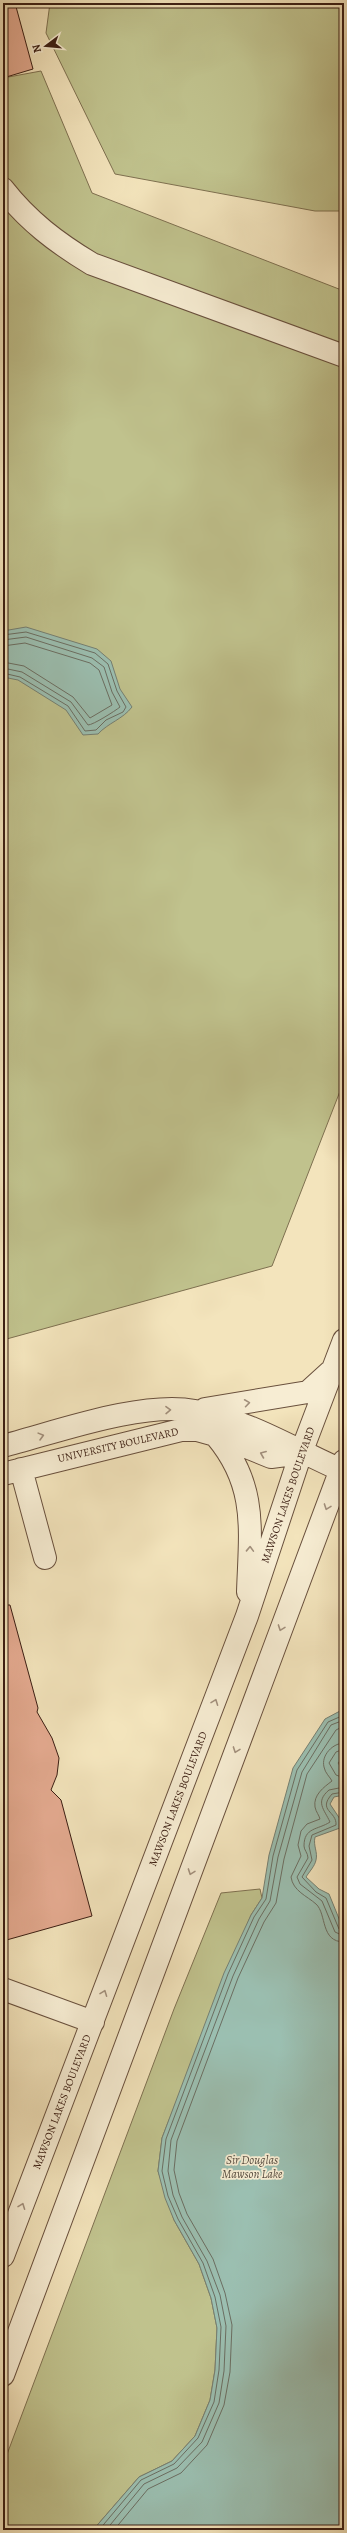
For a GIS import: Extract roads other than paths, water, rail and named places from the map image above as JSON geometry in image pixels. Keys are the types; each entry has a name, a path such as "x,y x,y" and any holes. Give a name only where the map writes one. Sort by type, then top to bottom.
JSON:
{"street":[{"path":"3,189 22,214 61,246 92,264 344,356"},
{"name":"MAWSON LAKES BOULEVARD","path":"3,2256 247,1616 302,1453 331,1371 344,1340"},
{"path":"194,1410 308,1392 331,1371"},
{"name":"UNIVERSITY BOULEVARD","path":"3,1446 110,1418 160,1410 194,1410 225,1418 277,1438 302,1453"},
{"name":"UNIVERSITY BOULEVARD","path":"12,1471 181,1430 197,1430 271,1457 302,1453"},
{"path":"216,1436 236,1462 244,1480 251,1518 247,1616"},
{"path":"3,2375 342,1466 302,1453"},
{"path":"12,1471 46,1558"},
{"path":"3,1989 93,2022"}],"water":[{"path":"26,627 97,649 111,661 120,689 132,707 124,715 98,734 83,735 66,710 18,680 3,677 3,631"},
{"name":"Sir Douglas Mawson Lake","path":"340,1711 344,1711 344,1756 338,1763 344,1771 344,1795 334,1797 330,1804 340,1819 340,1828 315,1837 316,1860 306,1877 319,1889 329,1894 344,1931 344,2530 93,2530 139,2477 172,2461 195,2436 210,2400 215,2370 217,2328 211,2298 199,2264 174,2220 165,2198 158,2171 162,2138 224,1973 251,1915 262,1898 269,1855 293,1768 325,1719"}]}
